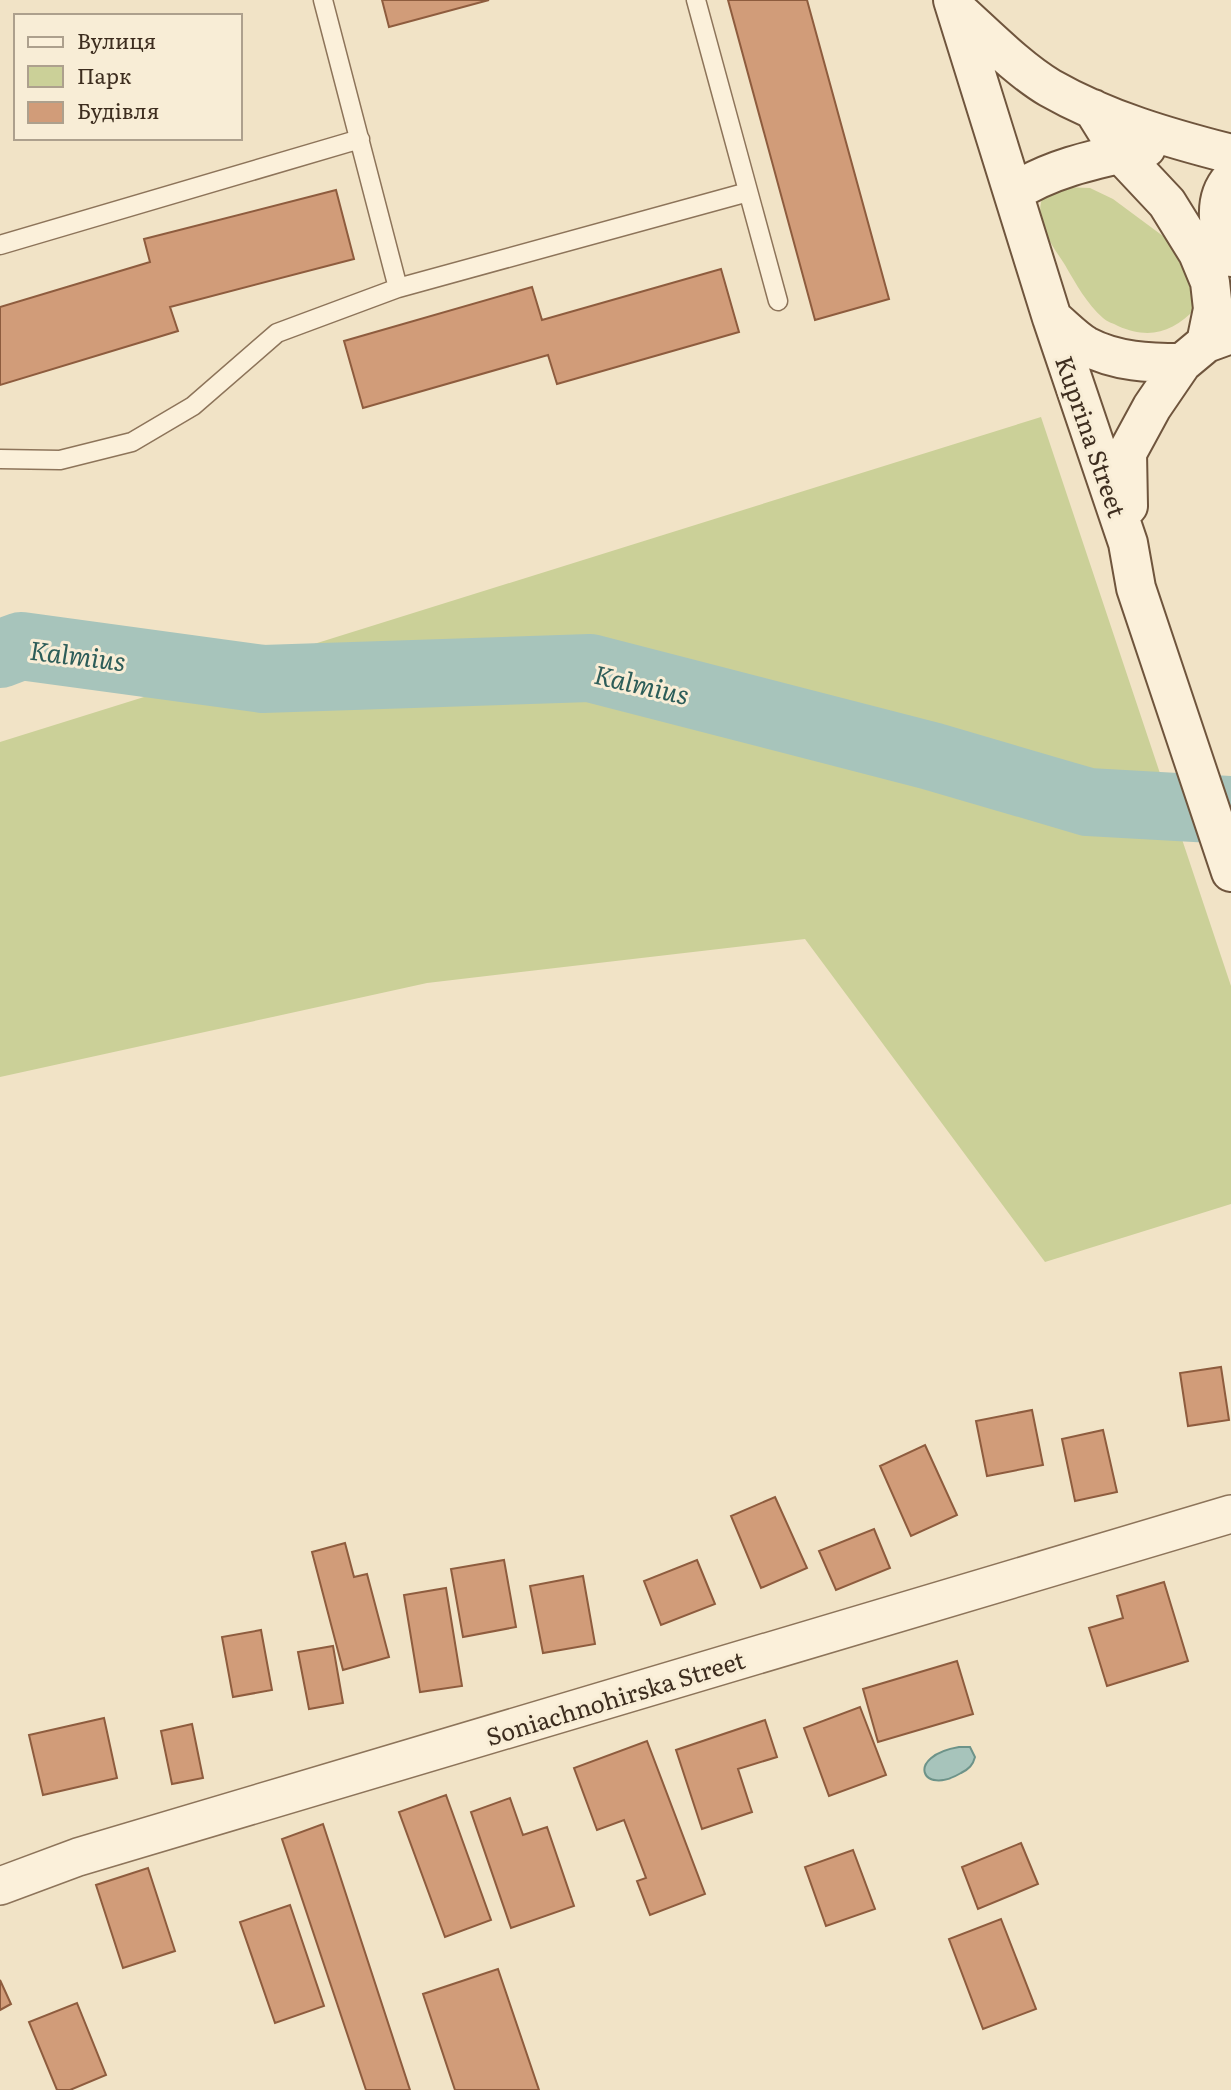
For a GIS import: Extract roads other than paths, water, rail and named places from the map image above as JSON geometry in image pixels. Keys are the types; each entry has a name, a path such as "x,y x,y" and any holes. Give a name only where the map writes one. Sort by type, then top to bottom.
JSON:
{"street":[{"path":"955,4 998,47 1048,87 1093,109 1181,141 1231,154"},
{"name":"Kuprina Street","path":"955,4 1052,318 1128,543 1136,588 1231,872"},
{"path":"1093,109 1121,154 1167,203 1198,253 1210,282 1213,309 1206,347 1152,407 1127,453 1128,543"},
{"path":"1013,193 1054,171 1181,141"},
{"path":"1231,178 1225,186 1219,207 1222,241 1231,257"},
{"path":"1052,318 1085,346 1135,362 1206,347"},
{"name":"Soniachnohirska Street","path":"0,1886 78,1857 1231,1514"}],"lane":[{"path":"323,0 398,288"},
{"path":"696,0 778,301"},
{"path":"0,245 360,139"},
{"path":"0,459 60,460 132,442 193,406 277,332 398,288 748,192"}],"water":[{"path":"959,1747 970,1747 975,1757 970,1766 947,1779 929,1778 925,1766 931,1758"}],"waterway":[{"name":"Kalmius","path":"0,654 21,646 263,679 590,668 931,756 1088,802 1231,810"}]}
